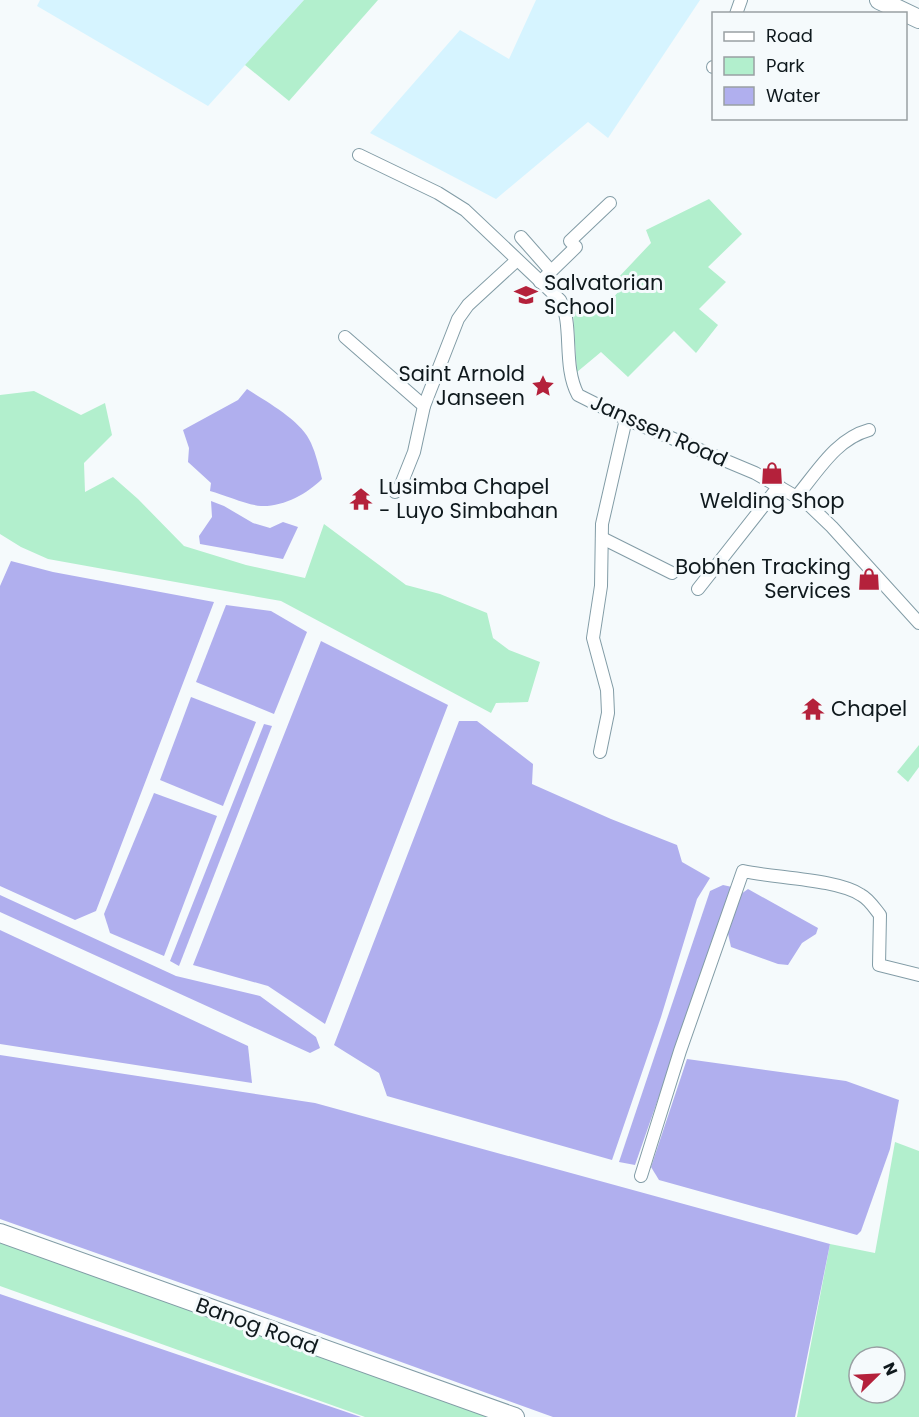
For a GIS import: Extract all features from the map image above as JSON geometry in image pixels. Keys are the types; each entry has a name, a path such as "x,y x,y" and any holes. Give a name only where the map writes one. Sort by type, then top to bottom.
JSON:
{"street":[{"path":"879,0 904,12"},
{"name":"Janssen Road","path":"359,155 438,193 465,210 564,307 571,378 578,395 626,419 755,473 797,496 832,527 919,623"},
{"path":"540,282 576,246 570,241 577,232 610,202"},
{"path":"521,237 551,271"},
{"path":"395,492 400,487 414,452 424,406 458,319 468,305 517,261"},
{"path":"345,337 424,406"},
{"path":"600,752 608,713 607,690 592,638 601,586 602,524 626,419"},
{"path":"797,496 841,443 855,434 869,430"},
{"path":"698,589 779,486"},
{"path":"602,538 672,573"},
{"path":"642,1176 680,1051 743,871 846,888 863,895 880,915 879,965 919,975"},
{"name":"Banog Road","path":"0,1233 515,1417"}],"shaded area":[{"path":"40,0 304,0 208,106 37,6"},
{"path":"536,0 700,0 608,138 588,122 496,199 370,133 460,30 509,59"}],"green space":[{"path":"304,0 378,0 289,101 245,65"},
{"path":"709,199 742,234 708,267 726,282 699,309 718,325 696,353 674,331 628,377 601,352 577,372 573,312 602,310 620,290 617,279 651,243 646,230"},
{"path":"34,391 81,415 105,403 112,435 84,463 85,492 113,477 184,546 246,565 305,578 324,524 406,585 440,594 487,613 493,638 509,650 540,662 528,702 496,703 491,713 281,601 48,559 21,547 0,534 0,395"},
{"path":"919,745 919,767 908,782 897,772"},
{"path":"895,1142 919,1151 919,1417 797,1417 830,1244 875,1253"},
{"path":"0,1240 497,1417 365,1417 0,1286"}],"water":[{"path":"247,389 292,420 311,443 322,479 309,490 286,502 261,506 210,491 211,483 188,462 189,448 183,430 238,400"},
{"path":"211,501 253,523 270,528 283,522 298,527 283,559 200,544 199,536 212,517"},
{"path":"11,561 53,572 214,602 96,911 75,920 0,886 0,586"},
{"path":"226,605 271,611 307,632 274,714 196,682"},
{"path":"321,641 448,705 325,1024 268,986 193,965"},
{"path":"191,697 256,722 223,806 160,780"},
{"path":"459,721 477,721 533,764 532,784 677,845 682,862 710,878 697,899 661,1017 612,1160 387,1096 379,1073 334,1045"},
{"path":"264,724 272,726 179,966 170,961"},
{"path":"154,793 217,816 164,956 110,933 104,914"},
{"path":"723,885 732,887 635,1165 619,1162 710,891"},
{"path":"748,889 818,928 816,934 802,943 788,965 778,964 731,947 727,929 741,894"},
{"path":"0,895 176,976 260,996 316,1037 320,1048 310,1053 0,912"},
{"path":"0,930 248,1046 252,1083 0,1044"},
{"path":"0,1055 315,1103 830,1244 795,1417 553,1417 0,1219"},
{"path":"687,1059 846,1081 899,1100 890,1149 861,1231 857,1235 659,1180 651,1167"},
{"path":"0,1294 361,1417 0,1417"}],"place":[{"name":"Salvatorian School","path":"526,295"},
{"name":"Saint Arnold Janseen","path":"543,386"},
{"name":"Welding Shop","path":"772,473"},
{"name":"Lusimba Chapel - Luyo Simbahan","path":"361,499"},
{"name":"Bobhen Tracking Services","path":"869,579"},
{"name":"Chapel","path":"813,709"}]}
